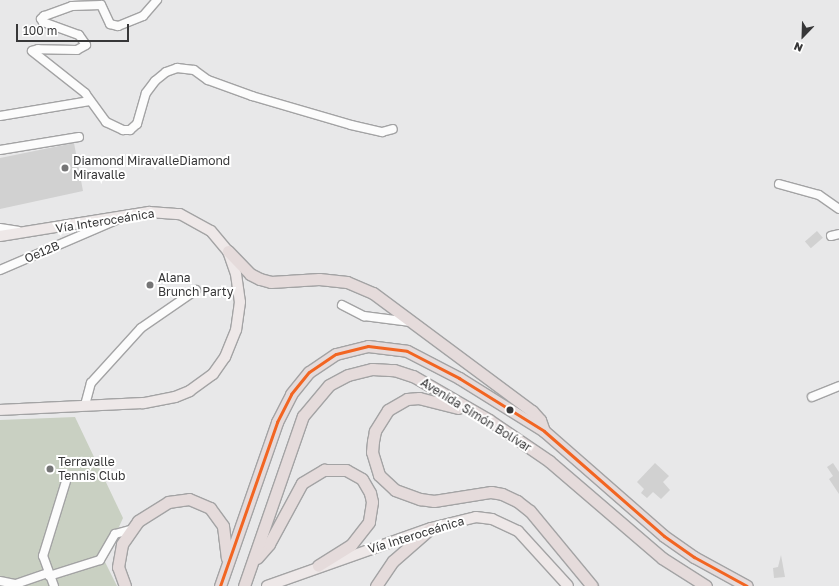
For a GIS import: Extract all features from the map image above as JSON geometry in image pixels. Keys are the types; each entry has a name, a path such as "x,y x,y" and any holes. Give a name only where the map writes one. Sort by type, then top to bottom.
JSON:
{"highway":[{"path":"228,251 250,274 260,279 271,282 319,279 347,282 373,293 528,409 540,420 544,432"},
{"name":"Avenida Simón Bolívar","path":"220,586 277,422 291,394 309,372 336,354 368,346 407,351 459,378 544,432 664,536 694,557 747,586"},
{"name":"Avenida Simón Bolívar","path":"244,586 303,416 330,385 348,374 372,369 394,370 413,376 489,420 549,461 662,558 706,586"},
{"path":"489,420 433,400 419,398 396,404 388,410 375,431 372,452 379,475 395,490 420,499 451,499 490,492 502,494 517,501 530,511 592,586"},
{"path":"252,565 269,544 302,483 324,470 346,470 362,479 370,493 372,502 369,522 351,546 318,566"},
{"path":"125,586 118,567 118,555 130,530 147,514 168,502 189,500 201,503 218,516 223,526 228,564"},
{"path":"376,586 393,561 431,528"}],"main road":[{"name":"Vía Interoceánica","path":"0,236 27,233 149,212 180,214 211,232 228,251 240,289 239,318 228,351 213,374 202,384 175,397 143,403 0,410"},
{"name":"Vía Interoceánica","path":"267,586 318,566 431,528 476,517 492,519 506,524 518,531 568,586"}],"street":[{"path":"157,0 143,16 118,26 110,24 101,4 72,6 41,19 43,22 78,35 84,40 86,45 77,50 38,49 32,51 72,81 112,127 130,130 137,124 146,93 155,81 166,72 177,68 187,68 252,96 373,131 393,129"},
{"path":"0,116 90,101"},
{"path":"0,150 79,137"},
{"path":"779,184 819,195 839,209"},
{"name":"Oe12B","path":"0,270 128,216"},
{"path":"0,228 27,233"},
{"path":"85,405 91,383 141,328 196,290"},
{"path":"342,305 364,316 411,322"},
{"path":"812,397 839,386"},
{"path":"50,580 43,556 67,478"},
{"path":"0,581 12,585 50,580 100,560 115,534 130,530"}],"shaded area":[{"name":"Terravalle Tennis Club","path":"75,417 123,518 104,560 117,586 0,586 0,420"}],"building":[{"path":"74,143 83,191 0,209 0,158"},
{"path":"817,231 823,238 811,248 805,241"},
{"path":"655,463 669,476 663,482 670,490 661,499 653,492 647,498 641,493 644,489 637,482"},
{"path":"833,463 839,472 839,494 829,479 833,476 827,467"},
{"path":"781,555 785,577 774,578 773,568 778,567"}],"transit line":[{"path":"220,586 277,422 291,394 309,372 336,354 368,346 407,351 459,378 544,431 664,536 694,557 747,586"}],"place":[{"name":"Diamond MiravalleDiamond Miravalle","path":"65,168"},
{"name":"Alana Brunch Party","path":"150,285"},
{"name":"Terravalle Tennis Club","path":"50,469"}]}
